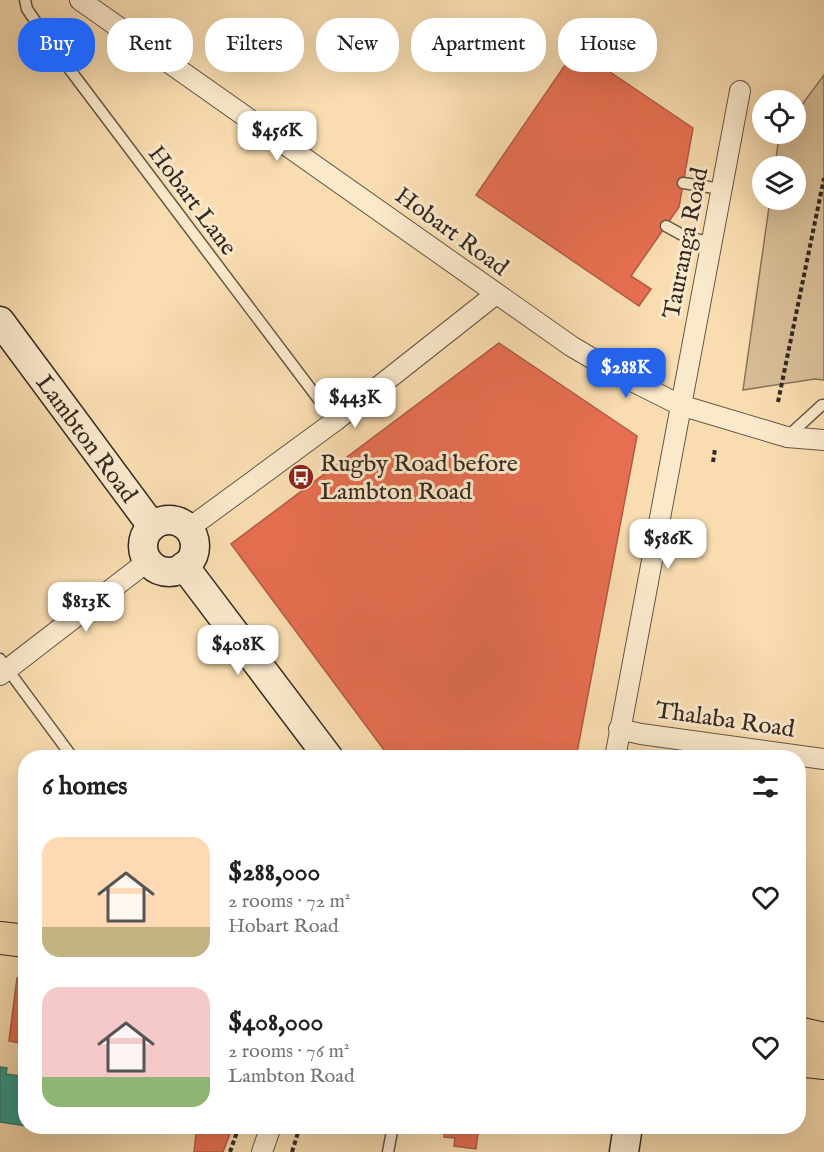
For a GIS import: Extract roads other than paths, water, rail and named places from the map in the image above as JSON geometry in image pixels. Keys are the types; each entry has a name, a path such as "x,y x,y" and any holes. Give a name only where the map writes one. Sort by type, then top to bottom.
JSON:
{"main road":[{"name":"Lambton Road","path":"0,321 152,526"},
{"path":"164,520 171,520 183,524 188,529 192,535 194,548 193,555 184,566 166,571 153,566 148,561 143,543 147,531 152,526 164,520"},
{"path":"184,566 323,750"},
{"path":"0,938 18,940"},
{"path":"806,1035 824,1039"},
{"path":"806,1061 824,1063"},
{"path":"624,1152 627,1134"}],"street":[{"name":"Hobart Road","path":"80,0 496,294 572,346 620,375 680,405 786,437 824,440"},
{"name":"Tauranga Road","path":"616,750 740,91"},
{"path":"188,529 335,421 496,294"},
{"path":"2,668 148,561"},
{"name":"Thalaba Road","path":"620,729 763,750"},
{"name":"Thalaba Road","path":"806,756 824,759"},
{"path":"262,1152 268,1134"}],"lane":[{"name":"Hobart Lane","path":"25,0 27,9 55,50 335,421"},
{"path":"683,183 721,189"},
{"path":"666,226 686,237 710,242"},
{"path":"786,437 824,405"},
{"path":"2,668 67,750"},
{"path":"388,1152 391,1134"}],"place":[{"name":"Rugby Road before Lambton Road","path":"301,477"}]}
